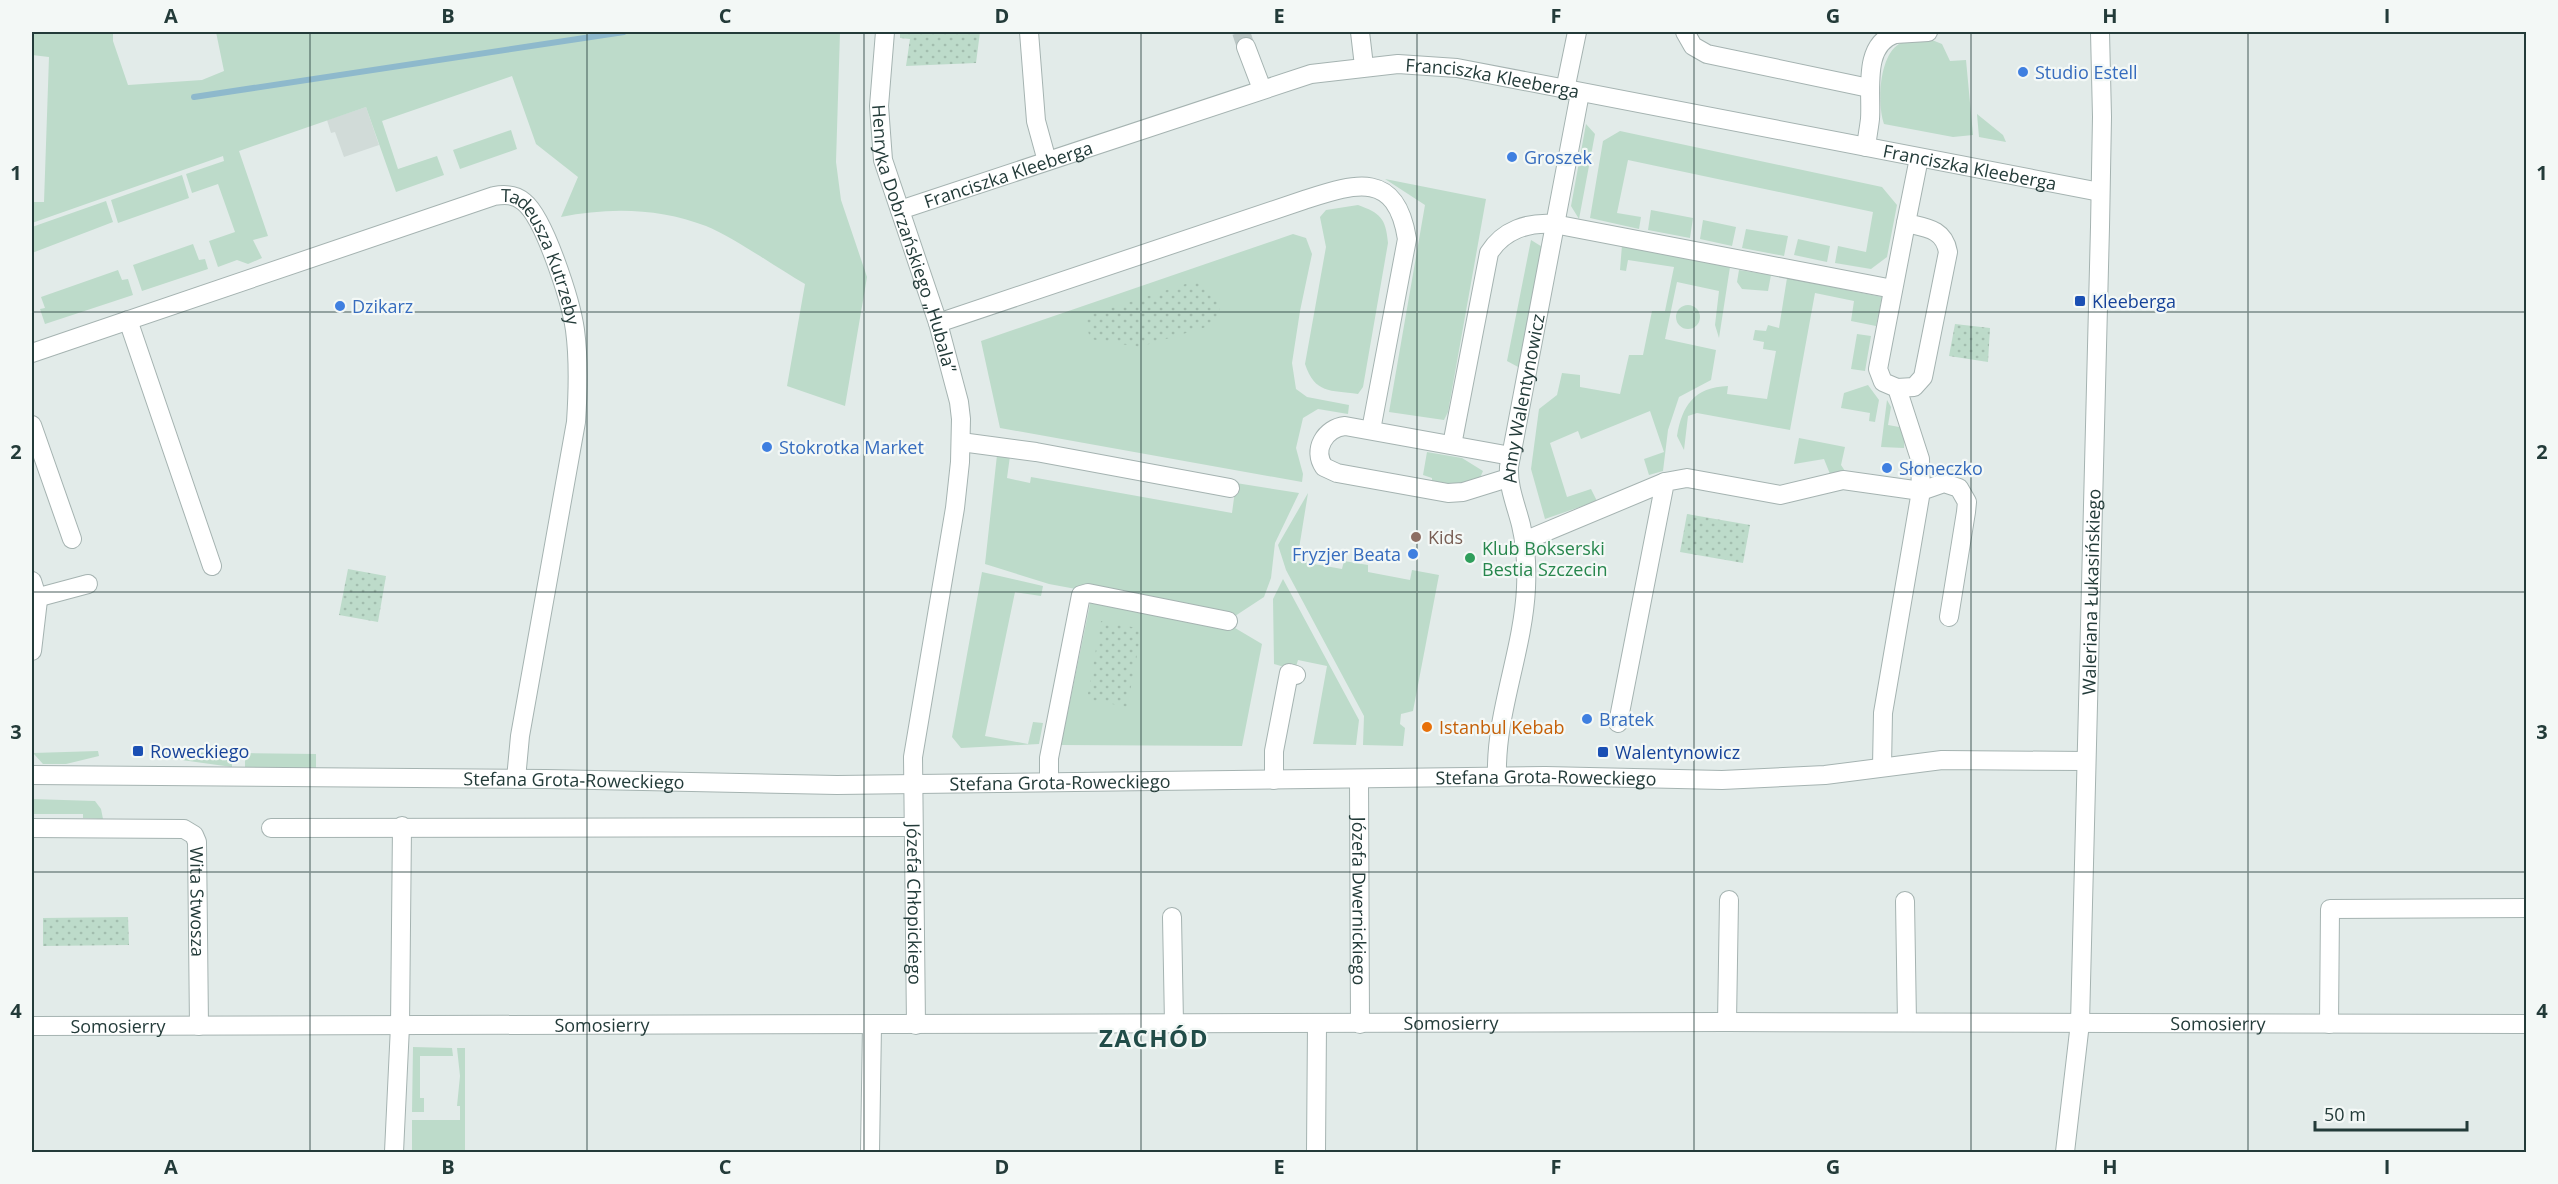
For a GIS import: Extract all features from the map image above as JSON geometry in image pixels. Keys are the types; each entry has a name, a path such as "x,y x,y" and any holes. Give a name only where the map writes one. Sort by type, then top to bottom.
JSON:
{"street":[{"name":"Henryka Dobrzańskiego „Hubala”","path":"885,32 879,97 880,142 885,168 938,323 959,402 961,442 946,565 913,757 913,784"},
{"path":"1029,32 1036,120 1047,161"},
{"path":"1360,32 1364,66"},
{"name":"Anny Walentynowicz","path":"1497,777 1497,748 1524,615 1526,576 1524,541 1508,478 1554,224 1572,91 1577,32"},
{"path":"1685,32 1694,46 1707,54 1869,88"},
{"path":"1866,147 1870,119 1869,88 1875,50 1880,42 1895,33 1928,32"},
{"name":"Waleriana Łukasińskiego","path":"2065,1152 2080,1023 2100,192 2100,32"},
{"path":"1246,47 1262,89"},
{"name":"Franciszka Kleeberga","path":"900,210 1262,89 1311,74 1364,66 1437,65 2100,192"},
{"path":"1906,223 1938,231 1944,237 1948,252 1923,377 1914,387 1897,388 1883,382 1878,369 1906,223 1919,158"},
{"path":"938,323 1304,200 1346,187 1368,186 1388,196 1402,218 1407,239 1371,430"},
{"name":"Tadeusza Kutrzeby","path":"32,353 494,196 513,195 532,210 541,222 575,328 577,398 573,441 520,736 516,779"},
{"path":"1452,446 1489,253 1504,236 1515,230 1527,226 1554,224 1893,290"},
{"path":"128,320 212,566"},
{"path":"1882,767 1884,713 1921,491 1920,459 1897,388"},
{"path":"32,425 72,539"},
{"path":"1508,478 1463,492 1448,493 1337,473 1324,467 1320,461 1322,443 1330,430 1344,426 1511,456"},
{"path":"961,442 1036,452 1230,488"},
{"path":"1524,541 1665,482 1687,478 1780,495 1843,480 1921,491 1936,485 1951,484 1964,493 1967,502 1949,617"},
{"path":"1618,723 1665,482"},
{"path":"32,581 35,600 32,651"},
{"path":"35,600 88,584"},
{"path":"1049,782 1049,758 1081,595 1088,593 1228,621"},
{"path":"1274,780 1274,751 1289,673 1296,675"},
{"name":"Stefana Grota-Roweckiego","path":"32,775 516,779 837,785 1497,777 1747,779 1825,775 1942,760 2086,761"},
{"name":"Józefa Dwernickiego","path":"1359,778 1360,1024"},
{"name":"Józefa Chłopickiego","path":"913,784 916,1025"},
{"path":"394,1152 400,1026 402,826"},
{"path":"271,828 914,826"},
{"name":"Wita Stwosza","path":"32,828 184,829 194,835 197,842 199,1026"},
{"path":"1727,1022 1729,900"},
{"path":"1905,901 1908,1022"},
{"path":"2329,1024 2330,909 2526,908"},
{"path":"1173,917 1174,1023"},
{"name":"Somosierry","path":"32,1026 1727,1022 2526,1024"},
{"path":"1316,1152 1317,1024"},
{"path":"870,1152 872,1025"}],"shaded area":[{"path":"366,107 379,145 344,157 335,132 331,133 327,120"}],"green space":[{"path":"32,32 113,32 113,41 128,85 202,80 224,71 216,32 840,32 836,162 841,200 867,277 845,406 787,386 805,284 730,238 689,220 634,211 597,212 561,217 578,177 536,144 512,76 382,121 398,169 437,156 444,175 396,192 366,107 239,151 268,236 253,240 262,258 248,264 237,260 218,267 209,241 235,232 218,184 192,193 186,174 224,161 223,156 32,223 32,202 44,202 49,57 32,55"},
{"path":"900,32 980,32 976,63 906,66 910,39 900,38"},
{"path":"1927,38 1942,44 1950,61 1966,60 1973,135 1953,137 1884,124 1880,93 1887,59 1892,50 1902,42"},
{"path":"1977,114 2003,135 2006,142 1979,137"},
{"path":"1586,124 1595,134 1579,219 1571,206"},
{"path":"511,130 517,149 460,169 453,150"},
{"path":"1620,131 1882,187 1897,205 1887,257 1871,269 1835,263 1838,246 1866,252 1873,212 1628,160 1617,213 1641,217 1639,229 1590,218 1603,141"},
{"path":"182,175 189,198 118,223 111,200"},
{"path":"1385,179 1486,199 1448,412 1444,420 1389,412 1425,205"},
{"path":"106,201 113,222 32,253 32,227"},
{"path":"1358,205 1377,214 1386,228 1388,243 1363,387 1358,394 1332,391 1319,386 1309,374 1305,364 1326,247 1320,217 1326,210"},
{"path":"1651,210 1693,218 1690,238 1648,230"},
{"path":"1703,220 1736,227 1732,246 1700,239"},
{"path":"1746,229 1788,236 1784,256 1742,248"},
{"path":"1293,234 1306,238 1312,254 1292,363 1296,389 1307,397 1349,405 1348,414 1318,409 1303,418 1296,448 1303,474 1302,482 1000,428 981,341"},
{"path":"1798,239 1830,246 1827,262 1794,255"},
{"path":"1531,240 1544,248 1520,368 1507,361"},
{"path":"193,244 199,260 205,259 208,269 142,291 133,265"},
{"path":"1622,245 1730,267 1719,338 1715,325 1719,291 1677,282 1665,339 1716,350 1711,380 1679,397 1668,430 1663,471 1649,475 1644,459 1664,452 1650,411 1581,439 1578,431 1550,443 1567,497 1591,489 1597,501 1545,519 1531,469 1539,409 1557,395 1562,373 1580,375 1580,387 1620,394 1629,355 1643,355 1652,311 1665,311 1674,267 1628,260 1626,271 1620,270"},
{"path":"118,270 122,280 128,279 133,295 45,324 40,309 45,308 41,297"},
{"path":"1739,270 1771,275 1768,291 1742,289 1737,282"},
{"path":"1787,278 1882,297 1876,326 1851,321 1854,301 1815,293 1790,430 1697,413 1688,416 1684,450 1677,436 1679,425 1686,407 1698,394 1716,387 1728,386 1727,394 1767,399 1776,351 1763,349 1764,342 1753,340 1755,330 1766,331 1768,325 1779,328"},
{"path":"1198,280 1215,294 1220,310 1213,325 1139,347 1090,339 1086,322 1089,315"},
{"path":"1688,305 1696,309 1700,317 1696,325 1688,329 1680,325 1676,317 1680,309"},
{"path":"1955,324 1990,328 1988,362 1949,356"},
{"path":"1857,334 1871,336 1865,371 1851,369"},
{"path":"1868,385 1879,400 1875,422 1869,421 1870,413 1841,408 1844,393"},
{"path":"1887,400 1891,407 1888,425 1905,428 1904,448 1881,447"},
{"path":"1799,438 1845,447 1841,465 1845,471 1830,474 1824,459 1794,464"},
{"path":"1427,452 1462,458 1483,471 1479,480 1453,486 1432,484 1432,478 1423,475"},
{"path":"997,455 1010,456 1007,478 1030,483 1031,477 1232,513 1236,483 1299,493 1275,543 1271,578 1264,597 1232,618 1049,584 985,564"},
{"path":"1308,493 1297,561 1342,569 1344,561 1368,565 1368,572 1410,580 1412,570 1439,575 1413,711 1401,714 1400,724 1405,728 1403,746 1363,745 1364,716 1286,570 1278,545"},
{"path":"1687,514 1750,525 1743,563 1680,552"},
{"path":"348,569 386,576 378,622 339,615"},
{"path":"982,572 1043,586 1041,596 1015,592 985,736 1028,744 1033,722 1043,723 1039,744 961,748 952,737"},
{"path":"1283,579 1359,720 1356,745 1313,744 1327,666 1298,660 1295,670 1274,664 1273,599"},
{"path":"1091,599 1235,628 1262,644 1242,746 1061,745"},
{"path":"1101,621 1142,629 1127,707 1087,699"},
{"path":"98,751 99,756 66,764 43,764 33,753"},
{"path":"160,752 232,753 232,767 160,757"},
{"path":"245,753 316,754 316,768 245,767"},
{"path":"32,799 95,801 101,809 103,819 83,818 83,814 32,814"},
{"path":"128,917 129,945 43,946 43,918"},
{"path":"413,1047 452,1048 453,1056 420,1056 420,1098 424,1098 424,1112 412,1112"},
{"path":"457,1048 465,1048 465,1152 412,1152 412,1120 460,1120 460,1106 457,1106 460,1076"}],"waterway":[{"path":"194,97 624,32"}],"tunnel":[{"path":"1241,32 1246,47"}],"place":[{"name":"Studio Estell","path":"2023,72"},
{"name":"Groszek","path":"1512,157"},
{"name":"Kleeberga","path":"2080,301"},
{"name":"Dzikarz","path":"340,306"},
{"name":"Stokrotka Market","path":"767,447"},
{"name":"Słoneczko","path":"1887,468"},
{"name":"Kids","path":"1416,537"},
{"name":"Fryzjer Beata","path":"1413,554"},
{"name":"Klub Bokserski Bestia Szczecin","path":"1470,558"},
{"name":"Bratek","path":"1587,719"},
{"name":"Istanbul Kebab","path":"1427,727"},
{"name":"Roweckiego","path":"138,751"},
{"name":"Walentynowicz","path":"1603,752"}],"district":[{"name":"ZACHÓD","path":"1154,1037"}]}
